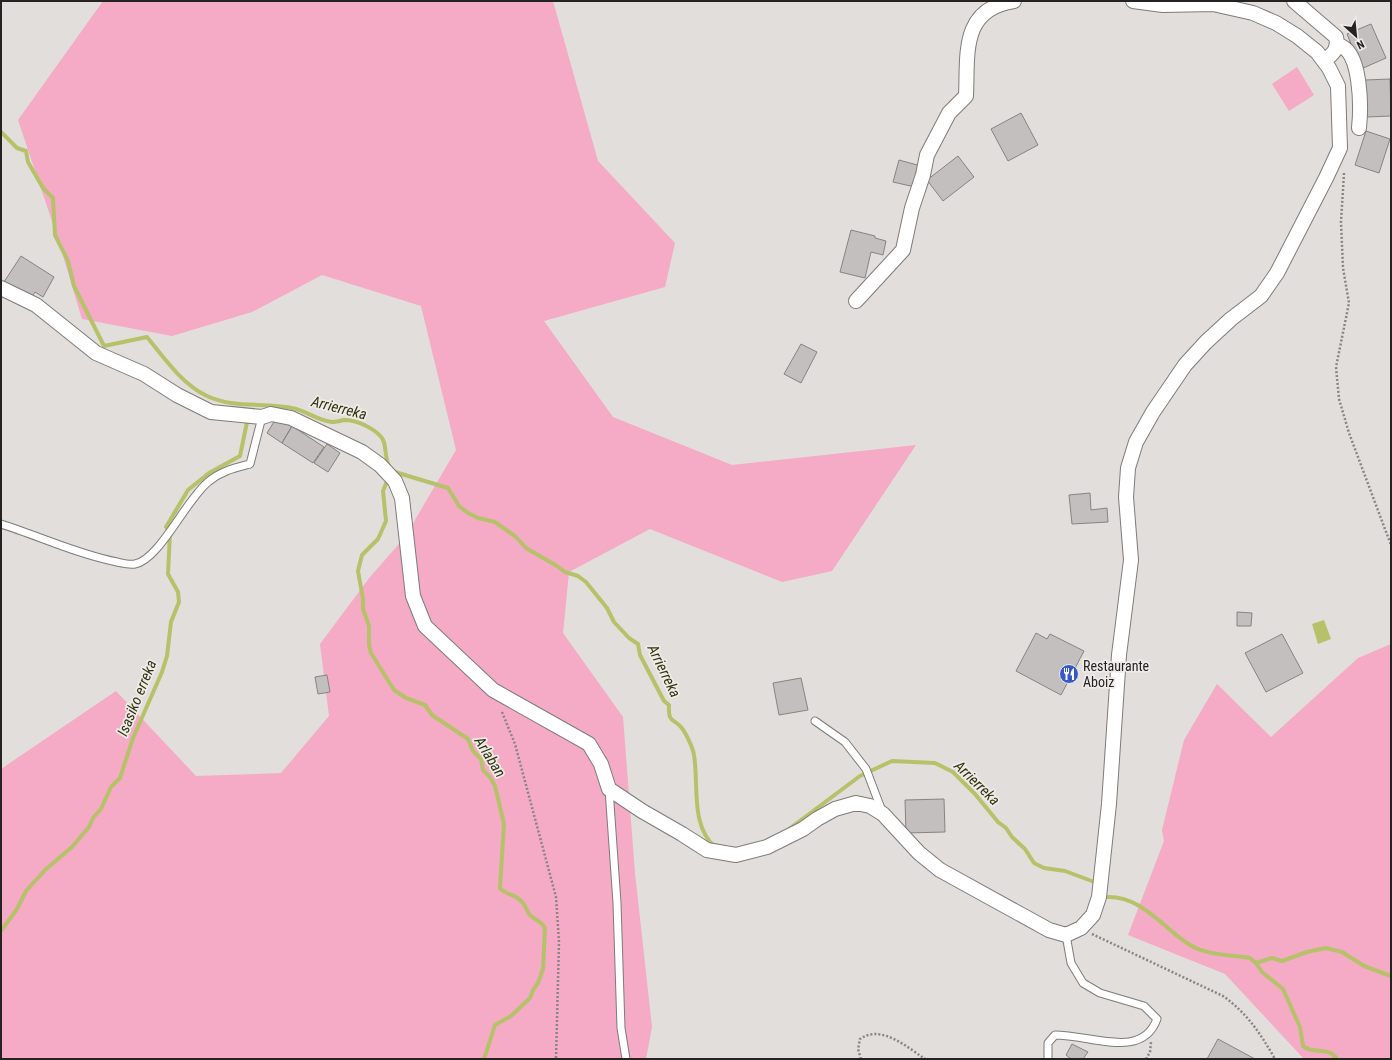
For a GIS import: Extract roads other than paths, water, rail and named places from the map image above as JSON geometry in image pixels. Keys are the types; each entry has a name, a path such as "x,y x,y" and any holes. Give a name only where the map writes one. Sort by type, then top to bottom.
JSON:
{"street":[{"path":"856,301 903,250 912,208 923,175 927,155 949,113 966,96 969,40 975,22 989,9 1003,3 1014,1"},
{"path":"1,288 36,305 96,353 144,374 177,395 211,412 262,417 271,414 291,418 311,426 362,452 380,466 395,481 402,498 413,596 425,626 493,690 589,744 601,764 609,789 707,850 736,855 767,847 836,809 856,803 870,806 883,814 919,853 940,870 1049,930 1066,935 1082,928 1093,915 1099,897 1111,781 1119,655 1131,560 1126,497 1128,468 1136,442 1152,412 1185,365 1206,342 1261,296 1277,273 1340,148 1338,86 1324,61 1317,52 1297,36 1276,23 1253,13 1212,4 1191,3 1163,5 1133,1"},
{"path":"1294,1 1336,37 1338,44 1334,52 1324,61"},
{"path":"1338,44 1350,52 1358,76 1360,116 1359,128"}],"lane":[{"path":"1,524 95,558 134,565 148,559 161,545 182,512 208,482 225,471 250,464 262,417"},
{"path":"815,721 845,742 866,769 883,814"},
{"path":"609,789 616,903 621,1028 626,1059"},
{"path":"1048,1059 1048,1043 1055,1035 1069,1035 1121,1048 1141,1044 1153,1032 1157,1019 1144,1006 1100,993 1083,983 1071,963 1066,935"}],"waterway":[{"name":"Arrierreka","path":"1,132 17,148 26,151 28,162 43,188 53,198 55,235 68,261 74,286 104,346 147,337 167,362 189,385 207,396 228,403 292,408 327,421 334,422 349,420 365,425 379,434 384,441 386,458 389,466"},
{"name":"Isasiko erreka","path":"1,931 17,909 26,891 45,870 72,847 89,827 93,818 101,809 111,787 120,778 133,738 162,672 167,656 171,622 179,602 178,592 168,574 170,533 166,527 188,490 209,473 240,456 247,422"},
{"name":"Arrierreka","path":"395,472 448,488 459,506 468,513 478,518 495,522 516,537 526,548 565,572 578,576 586,582 607,608 614,622 629,638 638,644 640,655 664,701 669,705 670,717 681,727 689,741 694,755 699,816 702,828 707,838 715,847"},
{"name":"Arlaban","path":"388,479 383,491 386,521 378,539 362,555 358,571 363,599 363,609 369,626 369,645 371,653 394,690 406,698 425,705 432,715 468,739 473,751 481,759 483,770 490,777 495,786 504,824 500,888 522,901 529,914 542,923 545,928 543,969 538,983 530,998 511,1016 495,1025 484,1059"},
{"name":"Arrierreka","path":"789,829 860,776 892,761 935,763 953,772 975,794 998,822 1006,828 1012,837 1025,849 1034,863 1044,868 1065,871 1097,883"},
{"name":"Arrierreka","path":"1104,894 1106,897 1130,901 1141,907 1180,938 1196,948 1211,953 1250,958 1256,963 1262,972 1283,989 1300,1027 1303,1046 1307,1049 1330,1053 1337,1059"},
{"path":"1256,963 1272,958 1282,961 1307,952 1326,948 1342,952 1364,966 1391,976"}],"place":[{"name":"Restaurante Aboiz","path":"1069,674"}]}
